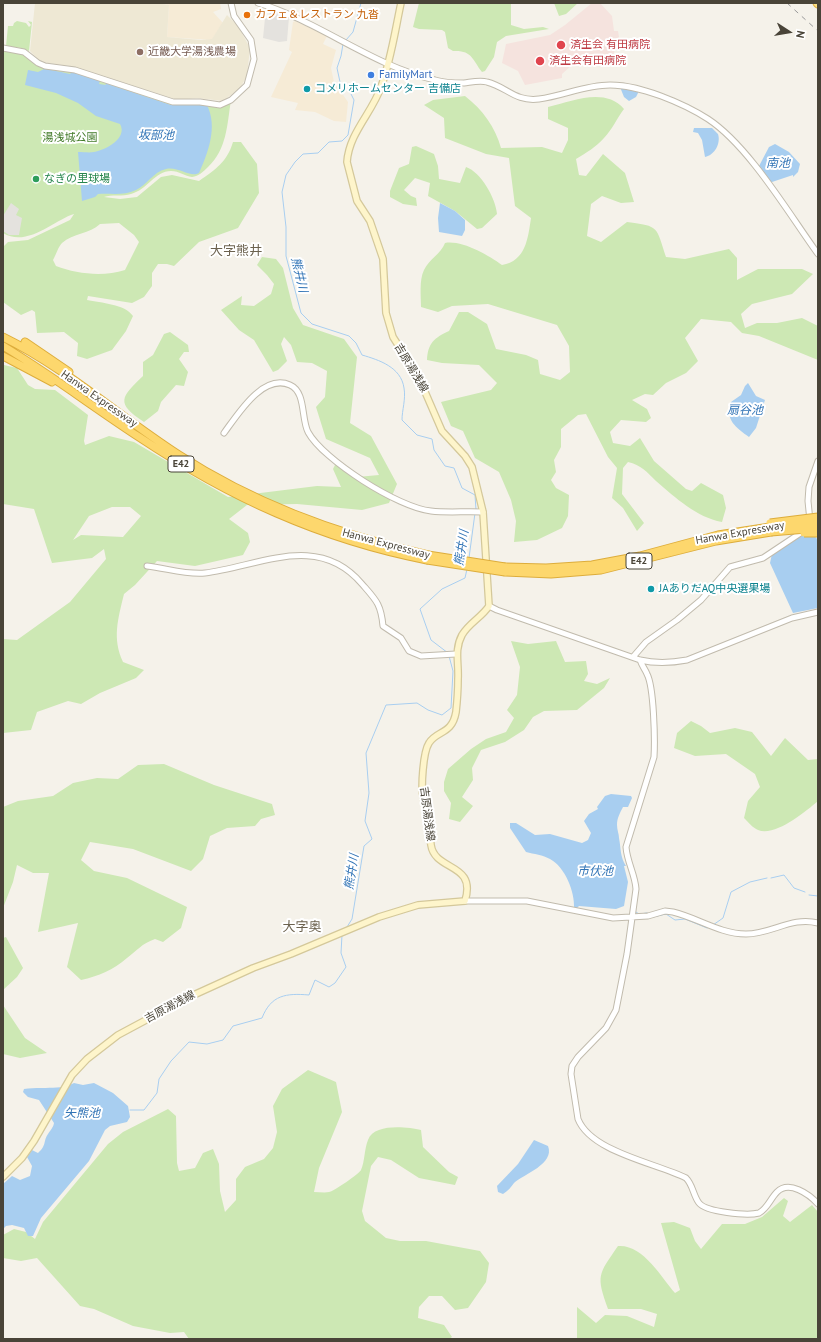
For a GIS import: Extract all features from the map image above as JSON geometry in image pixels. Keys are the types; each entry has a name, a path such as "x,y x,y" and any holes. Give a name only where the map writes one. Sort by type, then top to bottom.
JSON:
{"highway":[{"name":"Hanwa Expressway","path":"3,337 36,352 128,420 179,455 242,495"},
{"path":"25,342 36,352"},
{"path":"3,346 17,359"},
{"path":"3,356 17,359"},
{"name":"Hanwa Expressway","path":"17,359 173,459 295,522 363,542 427,558 505,570 551,574 601,570 770,529 818,528"},
{"path":"770,529 818,517"},
{"name":"Hanwa Expressway","path":"505,570 592,565 640,556 718,535 818,522"},
{"path":"770,529 818,533"}],"main road":[{"name":"吉原湯浅線","path":"3,1178 26,1152 70,1080 72,1074 87,1059 118,1035 186,998 253,968 394,912 418,905 465,900 468,884 465,876 441,859 434,852 431,846 431,827 422,788 426,749 429,743 446,732 456,712 458,679 456,654 462,635 489,606 483,512 472,467 465,456 442,432 419,378 393,337 386,313 383,259 370,221 357,201 347,162 358,128 380,92 402,3"}],"street":[{"path":"3,48 24,52 38,63 45,66 75,70 173,102 200,102 220,105 231,100 247,85 254,59 251,40 234,16 231,3"},
{"path":"258,3 296,18 406,72 435,80 452,83 489,82 512,95 526,99 539,99 580,88 610,85 639,89 678,103 708,119 737,145 765,180 818,254"},
{"path":"224,433 254,396 269,385 275,382 290,385 296,389 301,396 303,419 315,443 330,458 383,492 413,508 431,511 483,512"},
{"path":"633,657 646,642 677,620 701,600 730,567 763,558 802,534 810,523 808,487 818,461"},
{"path":"147,566 199,573 293,555 311,555 326,559 342,565 356,576 379,604 382,610 383,626 401,638 409,651 421,656 456,654"},
{"path":"489,606 640,660 659,663 672,663 687,660 792,618 818,612"},
{"path":"640,660 648,674 655,742 652,766 626,847 628,859 636,879 636,889 626,960 616,1010 601,1034 578,1057 572,1066 571,1074 577,1115 582,1126 590,1135 616,1152 686,1178 691,1184 698,1202 710,1210 759,1213 767,1206 776,1192 788,1187 795,1188 808,1195 818,1204"},
{"path":"465,900 527,901 613,918 673,912 722,930 747,934 791,922 806,921 818,923"}],"shaded area":[{"name":"近畿大学湯浅農場","path":"35,3 157,3 169,5 167,37 201,40 212,39 227,15 238,26 250,48 247,76 240,88 223,101 197,98 178,100 70,66 41,62 30,51"},
{"path":"157,3 220,3 221,9 213,12 223,23 212,40 167,37 169,5"},
{"name":"済生会 有田病院","path":"592,3 600,3 612,16 614,31 618,31 619,37 611,62 598,60 579,62 571,66 562,74 562,78 525,85 518,71 502,63 506,44 550,35"},
{"path":"270,10 289,17 287,41 279,42 263,38 265,18 269,18"},
{"path":"295,21 327,36 323,44 336,50 331,68 334,82 348,102 346,122 334,121 315,112 295,110 298,103 271,97 292,52 289,50 293,22"},
{"path":"11,203 19,209 16,215 22,218 19,235 9,235 3,231 3,216"}],"green space":[{"path":"419,3 511,3 511,25 524,29 543,27 549,29 506,36 497,42 494,57 485,71 482,72 471,56 464,52 453,51 448,48 445,32 442,30 419,29 413,27"},
{"path":"554,3 578,3 566,14 559,16"},
{"path":"17,21 26,23 29,27 31,25 28,21 32,22 29,51 21,48 6,46 8,26 13,26"},
{"name":"湯浅城公園","path":"3,48 21,51 38,63 61,67 158,98 215,104 231,100 223,144 214,160 201,174 192,177 174,171 165,172 160,174 137,192 128,195 104,197 120,199 137,197 161,177 172,175 199,181 216,169 224,160 231,149 233,142 241,142 257,164 259,193 238,228 199,242 174,266 158,264 152,273 152,286 144,297 132,303 88,296 87,300 119,306 133,316 126,331 112,350 87,359 77,356 78,343 64,332 37,333 35,312 32,310 21,315 3,302 4,246 8,242 28,240 70,220 74,214 31,235 12,237 3,233","holes":["119,223 134,235 139,242 125,270 99,274 81,273 56,266 53,260 62,243 71,237 91,230 100,224"]},
{"path":"465,96 488,119 501,148 542,147 562,153 568,140 568,128 548,119 548,107 578,99 598,97 616,102 624,109 610,131 601,141 591,150 576,159 579,175 586,176 603,154 625,173 634,202 621,203 602,196 591,204 587,236 601,242 627,222 638,223 651,227 655,230 658,234 666,257 685,259 729,249 737,258 737,280 758,269 802,269 813,274 792,294 752,304 741,314 745,328 757,323 777,323 802,318 818,326 818,360 759,336 742,333 731,322 701,319 685,338 698,361 686,373 666,383 653,395 645,394 632,400 647,409 651,418 646,422 621,420 610,432 613,443 630,446 640,438 654,461 686,489 692,491 701,483 723,495 726,508 722,522 704,516 687,506 671,494 644,469 628,462 623,468 622,494 644,523 637,531 623,508 612,498 617,468 608,457 586,414 578,415 561,429 561,447 554,460 556,472 551,480 556,488 569,495 568,516 562,528 537,540 514,542 516,521 511,500 499,472 475,458 463,431 451,426 441,402 491,390 497,383 479,365 442,363 427,360 430,345 439,336 449,331 459,312 468,312 487,324 496,349 526,355 538,360 540,374 560,380 570,372 569,346 557,325 488,304 452,306 438,312 421,307 422,274 426,266 441,250 445,243 459,244 475,249 502,265 510,263 521,254 529,233 531,218 515,206 509,158 486,154 445,138 444,118 424,105 433,100"},
{"path":"416,146 434,154 438,166 439,179 460,183 466,167 477,174 491,194 497,214 482,228 477,229 455,211 428,196 430,183 415,178 404,190 416,198 417,206 403,204 390,197 390,191 399,168 409,164 412,147"},
{"path":"262,257 276,259 283,268 293,308 303,325 344,339 357,357 350,423 371,436 397,484 389,503 362,510 297,504 247,505 229,519 248,533 250,542 243,555 195,566 157,561 135,585 124,594 117,628 118,645 123,662 144,670 136,678 100,693 81,704 68,701 37,712 31,730 3,733 3,639 17,640 70,602 106,559 104,549 92,558 52,563 34,509 3,504 4,365 17,368 28,385 35,389 55,390 88,415 84,441 85,445 109,436 134,442 228,497 317,486 341,487 333,469 337,461 357,477 379,475 370,458 326,439 316,407 325,397 327,371 312,363 297,362 291,345 284,337 281,344 287,361 278,370 273,372 254,340 239,330 221,310 242,296 241,305 254,306 271,294 274,284 257,265","holes":["112,507 130,507 141,516 123,537 81,535 73,540 89,516"]},
{"path":"170,332 188,345 189,352 184,352 179,359 188,372 184,386 176,385 161,402 158,411 144,422 129,410 125,405 124,400 130,389 143,376 143,362 153,355 164,334"},
{"path":"511,641 528,644 556,641 565,662 586,661 588,674 584,681 597,684 610,678 604,688 577,710 544,711 533,717 524,730 505,742 481,750 472,768 473,780 462,797 473,806 460,822 449,819 451,803 444,791 444,782 448,769 471,749 486,739 506,732 514,718 507,710 517,695 520,667"},
{"path":"691,721 710,733 735,728 752,732 771,756 785,738 808,760 818,759 818,801 798,817 781,827 765,831 756,829 744,818 748,801 760,787 755,774 726,754 695,756 674,748 677,733"},
{"path":"164,764 214,785 272,804 275,815 261,819 255,826 227,828 210,836 203,859 191,871 133,849 90,842 81,860 94,871 127,878 187,907 181,928 163,942 155,939 150,941 111,969 94,977 81,980 67,967 78,923 38,932 49,873 33,873 17,865 13,882 3,908 3,807 18,801 53,796 73,783 97,778 118,779 138,765"},
{"path":"6,937 23,968 17,977 3,990 3,938"},
{"path":"3,1005 25,1038 47,1053 20,1058 3,1054"},
{"path":"308,1070 336,1082 342,1112 319,1168 314,1192 331,1191 356,1175 361,1170 368,1140 371,1135 384,1129 400,1127 421,1130 423,1147 449,1172 458,1177 455,1185 419,1178 391,1160 378,1157 371,1166 362,1211 365,1221 386,1238 400,1241 426,1241 480,1251 489,1263 486,1282 468,1308 455,1310 442,1296 429,1296 419,1307 418,1318 444,1325 452,1337 449,1339 189,1339 184,1332 170,1333 133,1326 94,1309 80,1306 37,1258 21,1261 3,1258 3,1235 14,1229 26,1232 35,1239 43,1222 108,1144 123,1132 168,1109 176,1116 177,1163 179,1171 195,1168 203,1153 213,1149 219,1164 220,1191 225,1212 236,1200 236,1179 245,1167 264,1159 273,1148 277,1132 273,1106 282,1089"},
{"path":"784,1198 788,1201 783,1216 790,1222 812,1205 818,1212 818,1339 577,1339 577,1307 596,1323 605,1315 627,1316 654,1327 657,1314 641,1309 608,1309 602,1289 601,1276 606,1263 618,1246 635,1250 643,1256 651,1263 675,1293 680,1290 661,1223 674,1222 690,1228 695,1241 701,1249 722,1224 745,1224 762,1217"}],"water":[{"name":"坂部池","path":"44,69 70,74 75,72 100,81 99,84 106,85 105,83 171,105 207,105 212,122 212,131 206,157 199,173 192,174 175,169 166,169 157,173 140,188 131,192 122,194 98,194 95,197 82,201 78,152 94,152 110,146 121,134 122,129 120,124 96,116 78,103 56,93 25,85 28,70 38,72"},
{"path":"620,87 639,91 636,97 629,101 624,97"},
{"path":"694,128 712,128 718,134 718,145 709,156 705,157 702,140 698,133 693,132"},
{"name":"南池","path":"775,144 789,152 800,164 798,172 793,177 793,175 769,183 758,168 769,147"},
{"path":"440,203 455,211 465,220 465,230 462,236 439,232 438,218"},
{"name":"扇谷池","path":"748,383 756,396 765,400 756,428 749,437 736,427 730,419 729,414 731,402 741,395"},
{"path":"810,531 818,540 818,608 793,613 770,563 772,554"},
{"name":"市伏池","path":"611,794 631,796 632,798 628,807 623,807 617,822 621,852 626,866 624,866 628,882 624,906 616,909 579,906 574,908 571,888 568,880 560,868 547,858 526,852 510,828 510,823 516,823 535,835 550,834 582,843 588,840 591,833 584,821 589,814 598,809 597,807 605,796"},
{"name":"矢熊池","path":"74,1083 83,1085 94,1083 113,1093 128,1106 130,1117 127,1122 110,1126 105,1130 89,1161 41,1218 33,1236 28,1236 24,1228 12,1225 6,1226 3,1229 3,1184 12,1176 20,1180 30,1176 32,1166 27,1157 32,1150 38,1153 41,1150 54,1123 39,1100 28,1097 23,1092 24,1089 56,1088"},
{"path":"534,1140 548,1146 549,1152 547,1158 537,1168 514,1183 505,1193 503,1194 498,1192 497,1186 518,1164"}],"waterway":[{"name":"熊井川","path":"346,40 353,32 361,3"},
{"name":"熊井川","path":"343,44 337,68 340,82 350,92 354,100 348,135 342,141 329,142 318,153 303,154 286,175 282,192 286,227 286,256 301,313 312,324 349,336 356,343 362,355 382,362 399,375 404,388 402,420 417,435 432,439 434,450 445,466 454,468 462,488 475,495 476,510"},
{"name":"熊井川","path":"469,558 475,513"},
{"name":"熊井川","path":"448,653 431,640 420,609 442,589 465,578 467,569"},
{"name":"熊井川","path":"347,927 352,919 364,846 372,839 365,821 369,793 366,753 386,705 417,703 428,710 442,715 451,708 453,671 449,656"},
{"path":"771,878 784,875 794,888 805,892"},
{"path":"713,925 723,918 731,892 750,882 767,878"},
{"path":"809,895 818,896"},
{"path":"636,912 639,914 647,913"},
{"path":"653,917 666,914 675,920 685,919 707,928"},
{"name":"熊井川","path":"130,1110 144,1110 157,1093 159,1079 171,1061 189,1042 207,1044 223,1040 233,1026 262,1018 270,1004 280,997 286,995 309,995 315,980 329,987 335,983 346,967 341,953 342,935"}],"railway":[{"path":"787,3 818,31"}],"place":[{"name":"カフェ＆レストラン 九沓","path":"247,15"},
{"name":"済生会 有田病院","path":"561,45"},
{"name":"近畿大学湯浅農場","path":"140,52"},
{"name":"済生会有田病院","path":"540,61"},
{"name":"FamilyMart","path":"371,75"},
{"name":"コメリホームセンター 吉備店","path":"307,89"},
{"name":"なぎの里球場","path":"36,179"},
{"name":"JAありだAQ中央選果場","path":"651,589"}],"district":[{"name":"大字熊井","path":"236,251"},
{"name":"大字奥","path":"302,927"}]}
